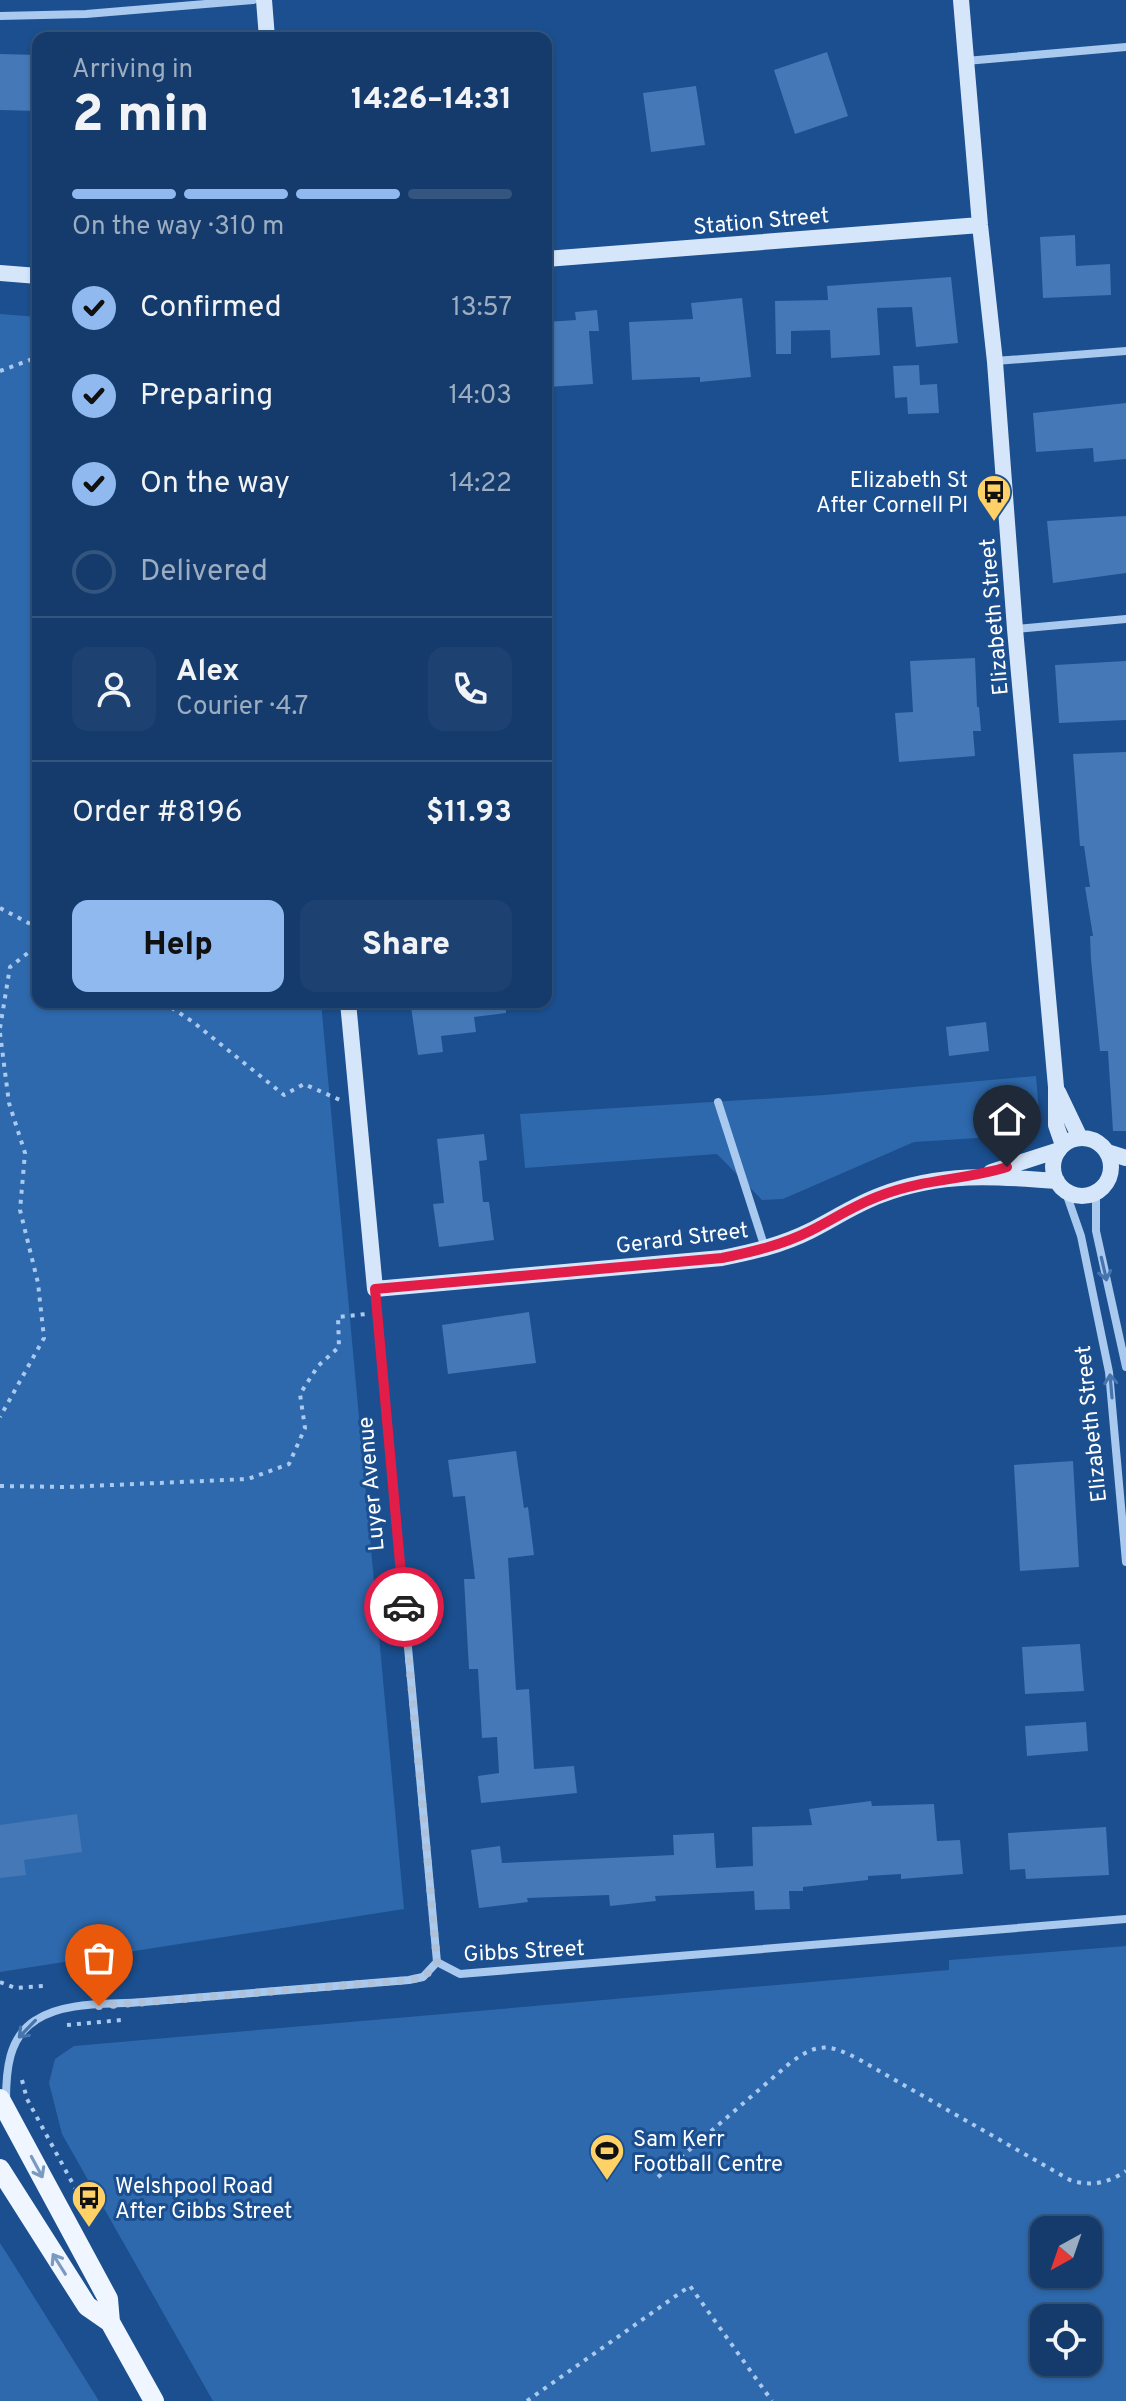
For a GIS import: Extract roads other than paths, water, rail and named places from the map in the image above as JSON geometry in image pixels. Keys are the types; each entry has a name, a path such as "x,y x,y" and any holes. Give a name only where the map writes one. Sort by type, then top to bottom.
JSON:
{"main road":[{"path":"3,2104 108,2299 110,2322 154,2401"},
{"path":"0,2169 87,2306 110,2322"}],"street":[{"path":"0,16 86,14 253,0"},
{"path":"264,0 267,32"},
{"name":"Elizabeth Street","path":"961,0 995,362 1015,629 1056,1087 1056,1125 1061,1147"},
{"path":"966,61 1126,47"},
{"name":"Station Street","path":"552,259 980,225"},
{"path":"0,273 32,276"},
{"path":"995,362 1126,351"},
{"path":"1015,629 1126,619"},
{"name":"Luyer Avenue","path":"349,1008 437,1962"},
{"name":"Elizabeth Street","path":"1056,1087 1080,1138"},
{"path":"718,1102 766,1249"},
{"path":"1126,1158 1107,1152 1095,1141 1080,1138 1061,1147 1053,1165 1061,1185 1080,1195 1126,1180"},
{"name":"Gerard Street","path":"981,1175 1061,1147"},
{"path":"1102,1186 1111,1166 1107,1152"},
{"name":"Gerard Street","path":"375,1289 722,1258 766,1249 809,1232 882,1194 945,1178 981,1175 1061,1185"},
{"name":"Elizabeth Street","path":"1061,1185 1081,1236 1109,1372 1126,1562"},
{"name":"Elizabeth Street","path":"1102,1186 1096,1231 1126,1367"},
{"name":"Gibbs Street","path":"3,2104 6,2072 13,2046 34,2020 70,2008 409,1980 423,1977 437,1962 460,1974 1126,1919"}],"place":[{"name":"Elizabeth St After Cornell Pl","path":"994,523"},
{"name":"Sam Kerr Football Centre","path":"607,2182"},
{"name":"Welshpool Road After Gibbs Street","path":"89,2229"}]}
